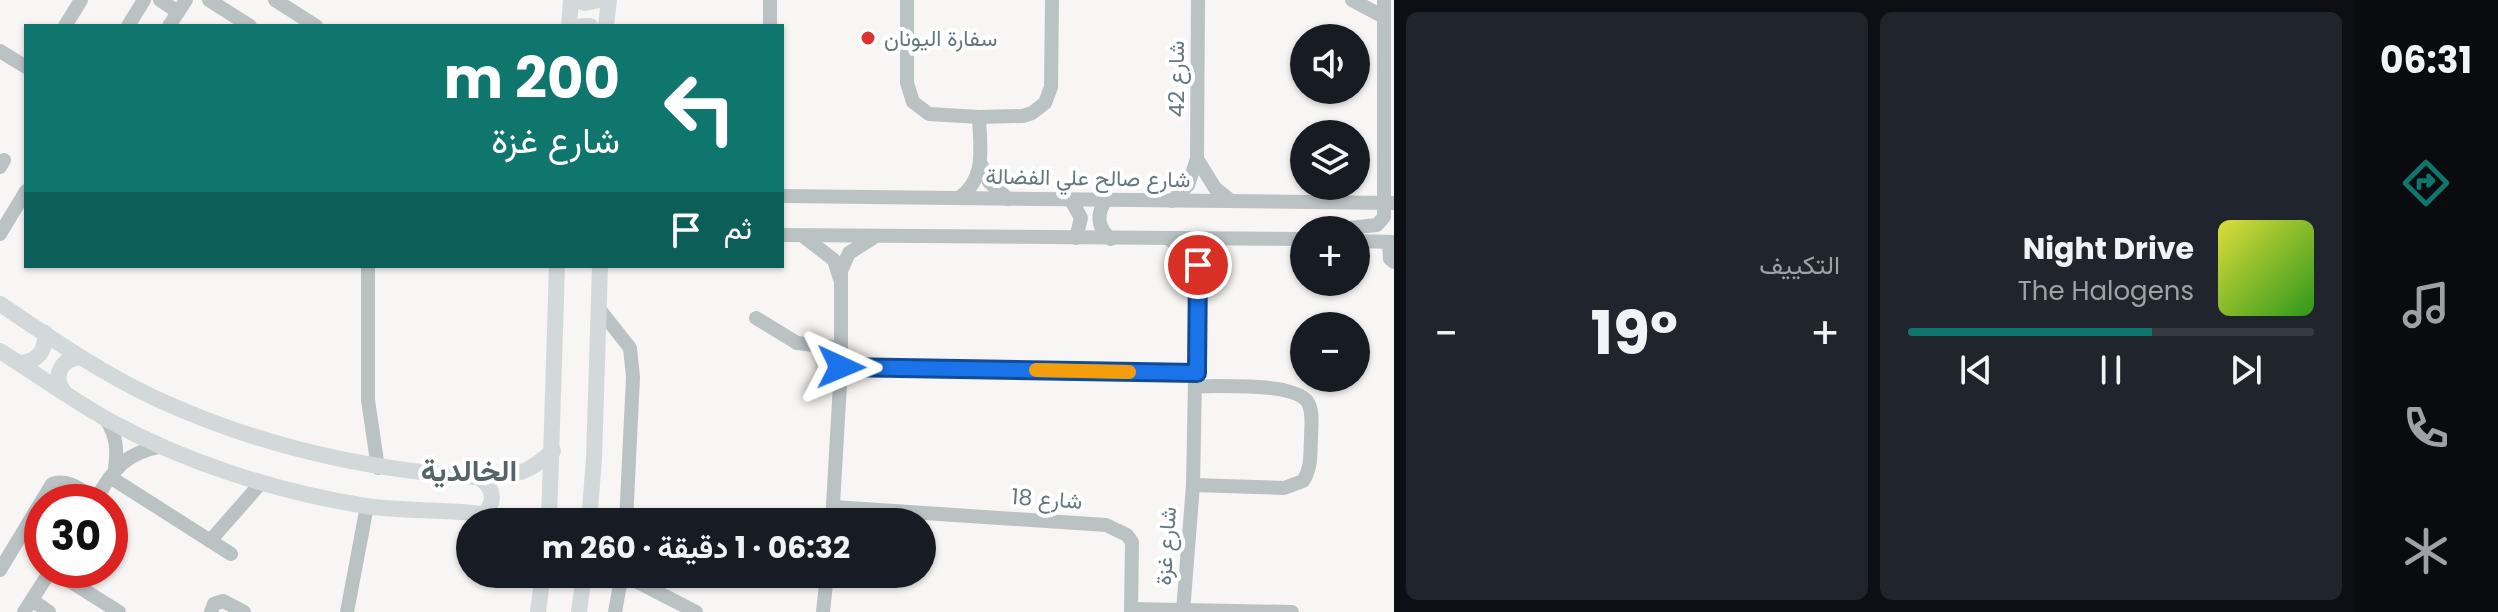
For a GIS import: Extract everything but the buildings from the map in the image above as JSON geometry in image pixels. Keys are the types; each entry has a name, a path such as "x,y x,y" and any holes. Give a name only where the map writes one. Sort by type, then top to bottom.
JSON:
{"main road":[{"path":"569,24 574,0 585,3 599,0"},
{"path":"606,24 609,0"},
{"path":"550,508 557,268"},
{"path":"590,508 600,268"},
{"path":"0,304 80,357 155,398 278,446 378,468 480,478 520,473 553,451"},
{"path":"19,363 36,359 42,352 45,333"},
{"path":"0,351 106,419 163,446 261,483 367,506 456,514"},
{"path":"65,392 58,377 60,369 72,358 80,357"},
{"path":"480,478 488,483 493,501 490,508"},
{"path":"538,612 541,588"},
{"path":"579,612 582,588"}],"street":[{"path":"66,24 81,0"},
{"path":"129,24 144,0"},
{"path":"160,0 177,14"},
{"path":"209,0 247,24"},
{"path":"275,0 298,21"},
{"path":"770,0 770,24"},
{"path":"907,0 907,83 913,102 929,114 979,117 1023,116 1045,103 1051,87 1052,0"},
{"name":"شارع 42","path":"1172,201 1188,185 1197,159 1198,0"},
{"path":"1352,0 1384,17"},
{"path":"1370,226 1377,225 1384,217 1389,203 1384,0"},
{"path":"0,51 24,66"},
{"path":"959,198 976,181 981,164 979,117"},
{"path":"1197,159 1215,188 1233,202"},
{"path":"981,164 989,182 1008,199"},
{"path":"0,234 24,194"},
{"name":"شارع صالح علي الفضالة","path":"786,194 1389,203"},
{"path":"1071,200 1081,218 1076,238"},
{"path":"1106,200 1099,213 1099,221 1111,239"},
{"path":"784,235 1290,239"},
{"path":"802,235 834,260 840,279 841,367 833,508"},
{"path":"840,279 849,253 876,236"},
{"path":"1169,239 1189,255 1197,274"},
{"path":"1197,274 1203,256 1220,240"},
{"path":"1370,241 1392,242 1390,259 1394,262"},
{"path":"368,268 368,400 378,468"},
{"path":"600,284 608,268"},
{"name":"شارع غزة","path":"1197,274 1193,485 1183,611 1292,612"},
{"path":"600,310 630,348 633,377 627,508"},
{"path":"756,318 797,343 841,348"},
{"path":"841,367 1196,379"},
{"name":"شارع غزة","path":"1193,485 1284,488 1303,481 1310,466 1311,416 1307,402 1300,395 1284,389 1196,379"},
{"path":"106,419 115,434 118,451 113,472"},
{"path":"105,484 129,457 145,449 163,446"},
{"path":"113,472 231,554"},
{"path":"210,541 261,483"},
{"path":"347,612 367,506"},
{"name":"شارع 18","path":"936,518 1106,525 1127,535 1132,542 1131,610 1183,611"},
{"path":"0,570 24,530"},
{"path":"40,588 28,606 49,612"},
{"path":"80,588 119,612"},
{"path":"615,612 619,588"},
{"path":"649,588 696,612"},
{"path":"823,612 826,588"},
{"path":"211,612 214,604 223,601 244,612"}],"slow traffic":[{"path":"1036,370 1129,372"}],"place":[{"name":"سفارة اليونان","path":"868,38"}],"district":[{"name":"الخالدية","path":"469,470"}],"route":[{"path":"841,367 1197,373 1198,265"}]}
